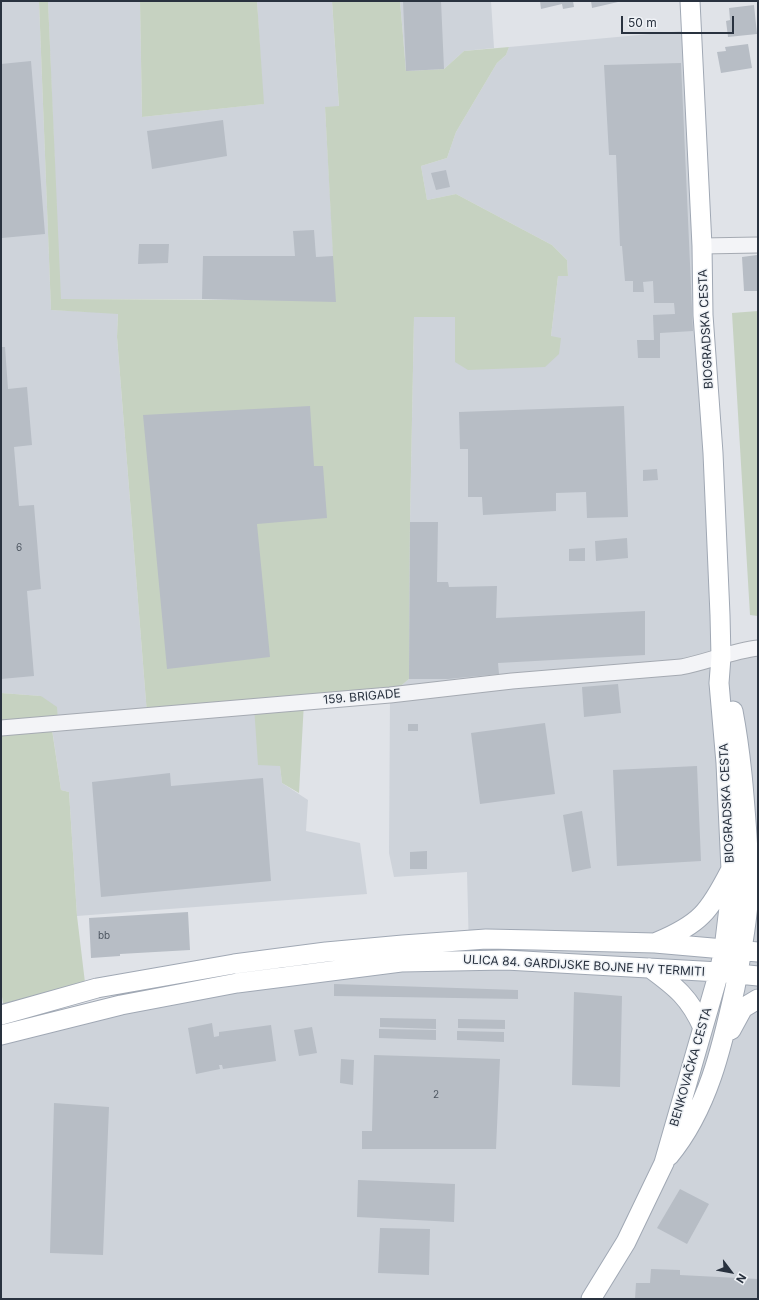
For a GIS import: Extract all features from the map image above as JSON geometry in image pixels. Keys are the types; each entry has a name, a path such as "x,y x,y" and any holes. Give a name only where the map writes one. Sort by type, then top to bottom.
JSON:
{"main road":[{"name":"BIOGRADSKA CESTA","path":"690,1 702,246 703,315 713,454 722,657 742,764 754,899 742,950"},
{"name":"BIOGRADSKA CESTA","path":"722,657 719,683 726,763 731,891 742,950"},
{"path":"655,943 678,933 698,920 708,909 730,870"},
{"name":"ULICA 84. GARDIJSKE BOJNE HV TERMITI","path":"1,1015 97,988 234,964 326,952 486,939 655,943 742,950"},
{"name":"BENKOVAČKA CESTA","path":"591,1299 626,1242 664,1163 719,972 742,950"},
{"name":"BENKOVAČKA CESTA","path":"664,1163 684,1138 694,1119 723,1043 742,950"},
{"name":"ULICA 84. GARDIJSKE BOJNE HV TERMITI","path":"1,1035 121,1005 237,983 401,962 506,960 719,972 758,976"},
{"path":"650,968 683,993 698,1016 703,1028"},
{"path":"723,1043 743,1008 758,999"}],"street":[{"path":"702,246 758,245"},
{"name":"159. BRIGADE","path":"1,728 390,695 512,681 681,667 758,648"}],"shaded area":[{"path":"1,1 39,1 51,310 118,313 117,337 147,714 255,706 280,766 282,783 308,800 306,831 360,843 367,894 77,916 69,792 61,790 51,722 41,696 1,693"},
{"path":"48,1 140,1 142,117 263,104 257,1 332,1 339,107 325,107 336,302 202,299 60,299"},
{"path":"400,1 491,1 494,48 464,51 444,69 406,71"},
{"path":"682,31 721,657 758,649 758,1299 1,1299 1,1035 327,971 331,959 469,952 467,872 394,877 389,853 390,695 409,679 414,317 456,317 455,362 551,336 558,276 568,276 567,260 552,245 456,194 427,200 421,166 447,158 456,132 497,63 506,55 509,47"}],"green space":[{"path":"39,1 48,1 61,299 257,300 333,256 325,107 339,106 332,1 400,1 406,71 444,69 464,51 509,47 506,55 497,63 456,132 447,158 421,166 427,200 456,194 552,245 567,260 568,276 558,276 551,336 561,338 559,354 545,367 468,370 455,362 455,317 414,317 409,679 390,695 304,702 299,793 282,783 280,766 258,765 254,706 147,714 117,337 118,314 51,310"},
{"path":"140,1 257,1 264,104 142,117"},
{"path":"758,311 758,616 750,615 732,313"},
{"path":"1,693 41,696 57,707 58,722 51,723 61,790 69,792 77,916 86,991 5,1014 1,991"}],"building":[{"path":"403,1 441,1 444,69 406,71"},
{"path":"540,1 573,1 574,7 563,9 562,4 541,9"},
{"path":"591,1 618,1 618,2 592,8"},
{"path":"754,5 757,34 728,37 726,21 730,20 729,8"},
{"path":"748,44 752,68 721,73 717,52 726,51 725,47"},
{"path":"31,61 45,234 2,238 1,64"},
{"path":"681,63 693,331 660,333 660,358 638,358 637,340 654,340 653,315 675,314 674,303 654,303 653,281 643,282 644,292 633,292 633,281 625,281 622,246 620,246 616,155 609,155 604,65"},
{"path":"223,120 227,156 152,169 147,131"},
{"path":"446,170 450,187 436,190 431,173"},
{"path":"314,230 316,257 333,256 336,302 202,299 203,256 295,256 293,231"},
{"path":"139,244 169,244 168,263 138,264"},
{"path":"757,255 758,291 744,291 742,257"},
{"path":"1,347 5,347 8,389 27,387 32,445 14,447 19,506 34,505 41,589 27,591 34,676 1,679"},
{"path":"310,406 314,466 323,466 327,518 257,524 270,657 167,669 143,415"},
{"path":"624,406 628,517 587,518 586,492 556,493 556,511 483,515 482,497 468,497 468,449 460,449 459,412"},
{"path":"657,469 658,480 643,481 643,470"},
{"path":"410,522 438,522 437,582 448,582 449,587 497,586 496,618 645,611 645,655 498,663 499,674 448,679 409,679"},
{"path":"627,538 628,558 596,561 595,541"},
{"path":"585,548 585,561 569,561 569,549"},
{"path":"618,684 621,713 584,717 582,687"},
{"path":"545,723 555,794 480,804 471,733"},
{"path":"408,724 418,724 418,731 408,731"},
{"path":"697,766 701,861 617,866 613,770"},
{"path":"170,773 171,786 263,778 271,881 101,897 92,782"},
{"path":"582,811 591,868 572,872 563,815"},
{"path":"427,851 427,869 410,869 410,852"},
{"path":"188,912 190,950 120,954 120,956 91,958 89,918"},
{"path":"334,984 518,990 518,999 334,996"},
{"path":"574,992 622,996 620,1087 572,1085"},
{"path":"380,1018 436,1019 436,1029 380,1027"},
{"path":"458,1019 505,1020 505,1029 458,1028"},
{"path":"212,1023 214,1037 219,1036 219,1032 271,1025 276,1061 223,1069 222,1065 219,1065 220,1069 196,1074 188,1028"},
{"path":"312,1027 317,1053 299,1056 294,1030"},
{"path":"379,1029 436,1030 436,1040 379,1038"},
{"path":"457,1031 504,1032 504,1042 457,1040"},
{"path":"374,1055 500,1059 496,1149 362,1149 362,1131 372,1131"},
{"path":"341,1059 354,1060 353,1085 340,1083"},
{"path":"54,1103 109,1107 103,1255 50,1253"},
{"path":"358,1180 455,1184 454,1222 357,1217"},
{"path":"680,1189 709,1204 687,1244 657,1228"},
{"path":"380,1228 430,1229 429,1275 378,1273"},
{"path":"651,1269 680,1270 680,1275 758,1279 758,1299 635,1299 636,1283 650,1283"}]}
